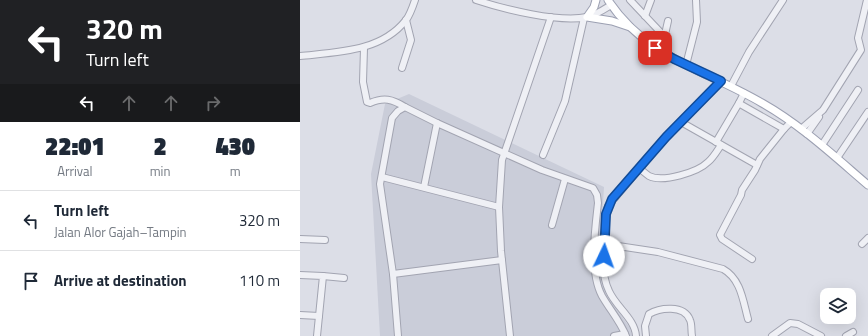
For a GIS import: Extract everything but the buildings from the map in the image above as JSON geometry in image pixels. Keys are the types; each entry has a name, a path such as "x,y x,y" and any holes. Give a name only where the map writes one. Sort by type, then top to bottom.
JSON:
{"main road":[{"path":"596,0 594,7 586,18 612,21 630,27"},
{"path":"610,2 630,27 660,52 732,86 791,122 822,145 868,185"}],"street":[{"path":"300,56 364,48 385,38 406,20 415,0"},
{"path":"476,0 513,10 551,17 586,18 598,14 610,2"},
{"path":"630,0 664,36"},
{"path":"645,16 651,0"},
{"path":"686,65 697,22 696,0"},
{"path":"732,86 749,52 782,0"},
{"path":"807,134 861,50 858,38 867,0"},
{"path":"510,336 502,260 499,207 502,160 551,17"},
{"path":"543,155 565,102 586,18"},
{"path":"402,68 411,40 406,20"},
{"path":"660,52 668,20"},
{"path":"364,48 364,82 367,102 370,103 379,100 392,99 437,123 504,153 565,179 593,188 597,195 595,266 601,294 622,326 625,335 614,336"},
{"path":"636,336 634,327 615,301 606,284 603,269 606,214 608,206 681,122 721,81"},
{"path":"822,145 858,90"},
{"path":"640,169 650,176 659,178 672,177 694,171 708,162 719,144 744,93"},
{"path":"739,103 784,129"},
{"path":"398,336 393,274 380,184 392,118 405,106"},
{"path":"801,129 823,110"},
{"path":"836,158 868,112"},
{"path":"681,122 757,166"},
{"path":"752,259 720,237 741,195 742,190 760,159 791,122"},
{"path":"424,187 437,123"},
{"path":"382,177 499,207"},
{"path":"552,225 565,179"},
{"path":"862,244 868,238"},
{"path":"300,239 325,240"},
{"path":"605,244 658,252 723,269 731,274 738,285 748,319"},
{"path":"393,274 502,260"},
{"path":"300,275 344,278"},
{"path":"317,336 323,276"},
{"path":"608,305 615,301"},
{"path":"646,336 645,326 648,314 670,308 686,314 690,319 692,336"},
{"path":"300,315 319,316"},
{"path":"772,336 790,323 798,324 821,336"},
{"path":"846,336 853,332"}],"shaded area":[{"path":"409,94 604,187 599,268 606,294 630,328 632,336 380,336 371,174 385,104"}],"route":[{"path":"604,256 606,214 612,199 640,169 666,137 713,91 721,81 666,56 655,48"}]}
